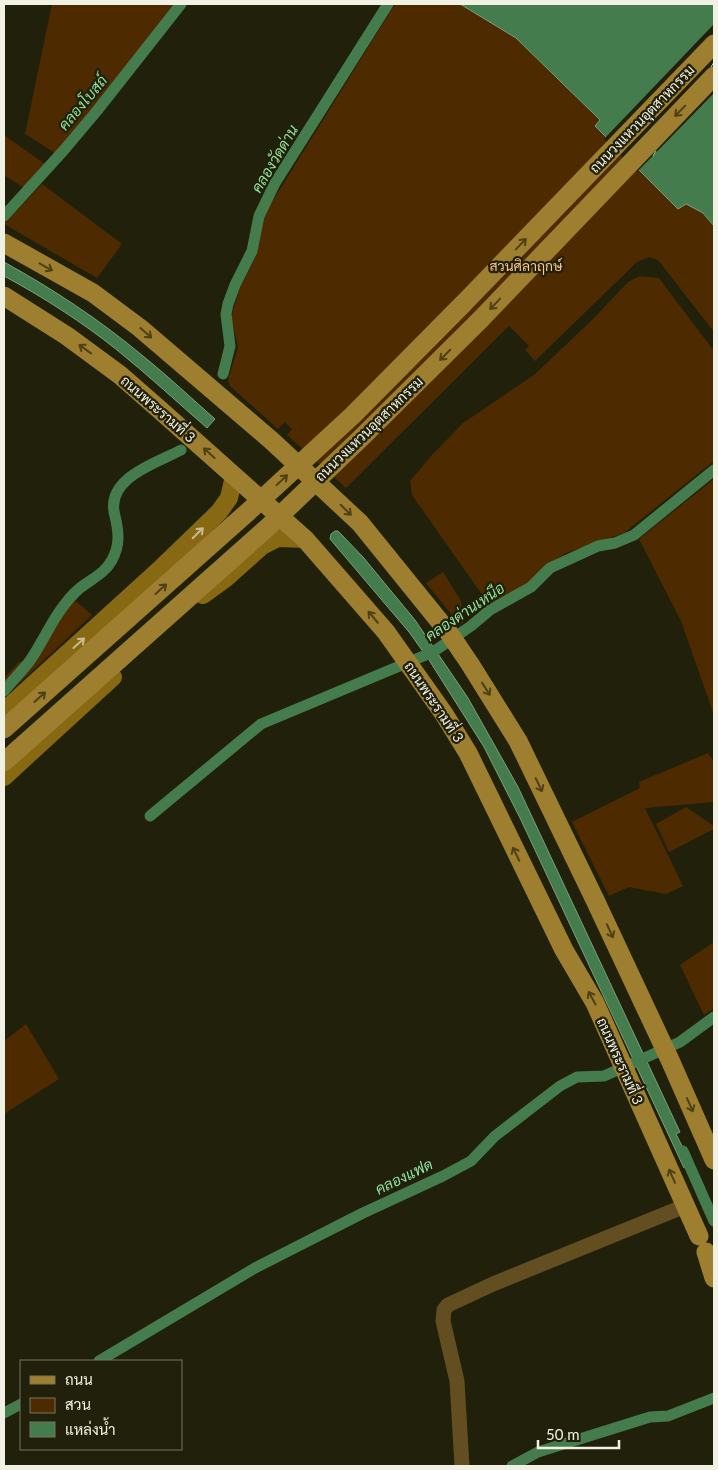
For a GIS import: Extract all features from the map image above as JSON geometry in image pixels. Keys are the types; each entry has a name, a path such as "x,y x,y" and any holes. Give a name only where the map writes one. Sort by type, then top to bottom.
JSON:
{"main road":[{"name":"ถนนวงแหวนอุตสาหกรรม","path":"4,729 250,510 353,414 463,304 714,44"},
{"name":"ถนนวงแหวนอุตสาหกรรม","path":"4,762 268,527 480,320 714,76"},
{"path":"4,243 93,293 140,328 272,442 360,523 448,633 518,741 670,1060 714,1160"},
{"name":"ถนนพระรามที่ 3","path":"4,296 67,336 120,375 305,539 386,632 444,714 468,753 564,950 595,1003 702,1244 714,1278"},
{"path":"4,711 219,512 229,498 234,476"},
{"path":"4,776 204,594 225,579 262,546 278,538 305,539"},
{"path":"169,560 185,554 196,557 208,567 210,579 204,594"}],"street":[{"path":"462,1466 457,1381 443,1321 444,1310 448,1305 685,1206"}],"green space":[{"path":"52,4 177,4 116,82 55,153 25,134"},
{"name":"สวนศิลาฤกษ์","path":"395,4 460,4 516,38 600,121 595,126 678,209 685,204 703,213 714,226 714,332 658,260 649,257 637,262 535,361 525,350 529,346 509,326 346,488 287,435 292,429 285,422 278,429 230,386 228,380 238,347 231,317 240,288 256,256 262,218"},
{"path":"4,135 45,164 24,188 4,175"},
{"path":"42,184 122,244 97,278 4,224"},
{"path":"640,276 659,278 714,351 714,461 624,533 566,553 550,563 529,584 490,606 412,495 410,481 463,423 534,375 592,320 628,282"},
{"path":"714,479 714,715 681,621 639,539"},
{"path":"443,572 461,601 464,622 460,625 426,583"},
{"path":"72,601 77,602 92,615 12,690 4,684 4,678 19,662 26,661 41,637"},
{"path":"708,753 714,762 714,802 645,808 683,886 666,894 629,887 609,896 572,822 640,788 639,782"},
{"path":"686,807 714,826 714,829 669,852 656,824"},
{"path":"714,942 714,1008 704,1015 680,965"},
{"path":"26,1024 59,1079 4,1114 4,1041"}],"water":[{"path":"460,4 714,4 714,226 703,213 686,204 678,209 595,126 600,120 516,38"},
{"path":"4,262 58,294 110,330 161,371 215,419 207,428 104,340 62,310 4,276"},
{"path":"338,531 363,557 415,620 468,698 518,787 680,1132 676,1134 691,1164 684,1168 521,820 484,747 409,632 330,539 331,534"}],"pier":[{"path":"714,24 714,93 637,172 604,139"},
{"path":"271,465 307,498 294,509 257,477"}],"waterway":[{"name":"คลองโบสถ์","path":"4,216 96,112 181,4"},
{"name":"คลองวัดด่าน","path":"223,374 230,346 226,314 228,304 252,251 259,216 275,183 388,4"},
{"name":"คลองวัดด่าน","path":"4,691 29,662 67,601 75,592 98,576 110,564 118,539 114,503 117,491 135,474 181,450"},
{"name":"คลองด่านเหนือ","path":"150,816 261,724 433,652 471,626 490,610 531,587 550,568 598,546 615,543 634,535 714,470"},
{"name":"คลองแฟด","path":"101,1360 255,1268 471,1161 495,1136 560,1086 577,1077 604,1076 640,1060 680,1042 714,1017"},
{"path":"683,1151 714,1221"},
{"path":"512,1466 538,1452 650,1417 668,1416 714,1398"},
{"name":"คลองแฟด","path":"4,1413 20,1405"}],"ferry route":[{"path":"711,67 714,62"},
{"path":"653,156 659,146"}]}
